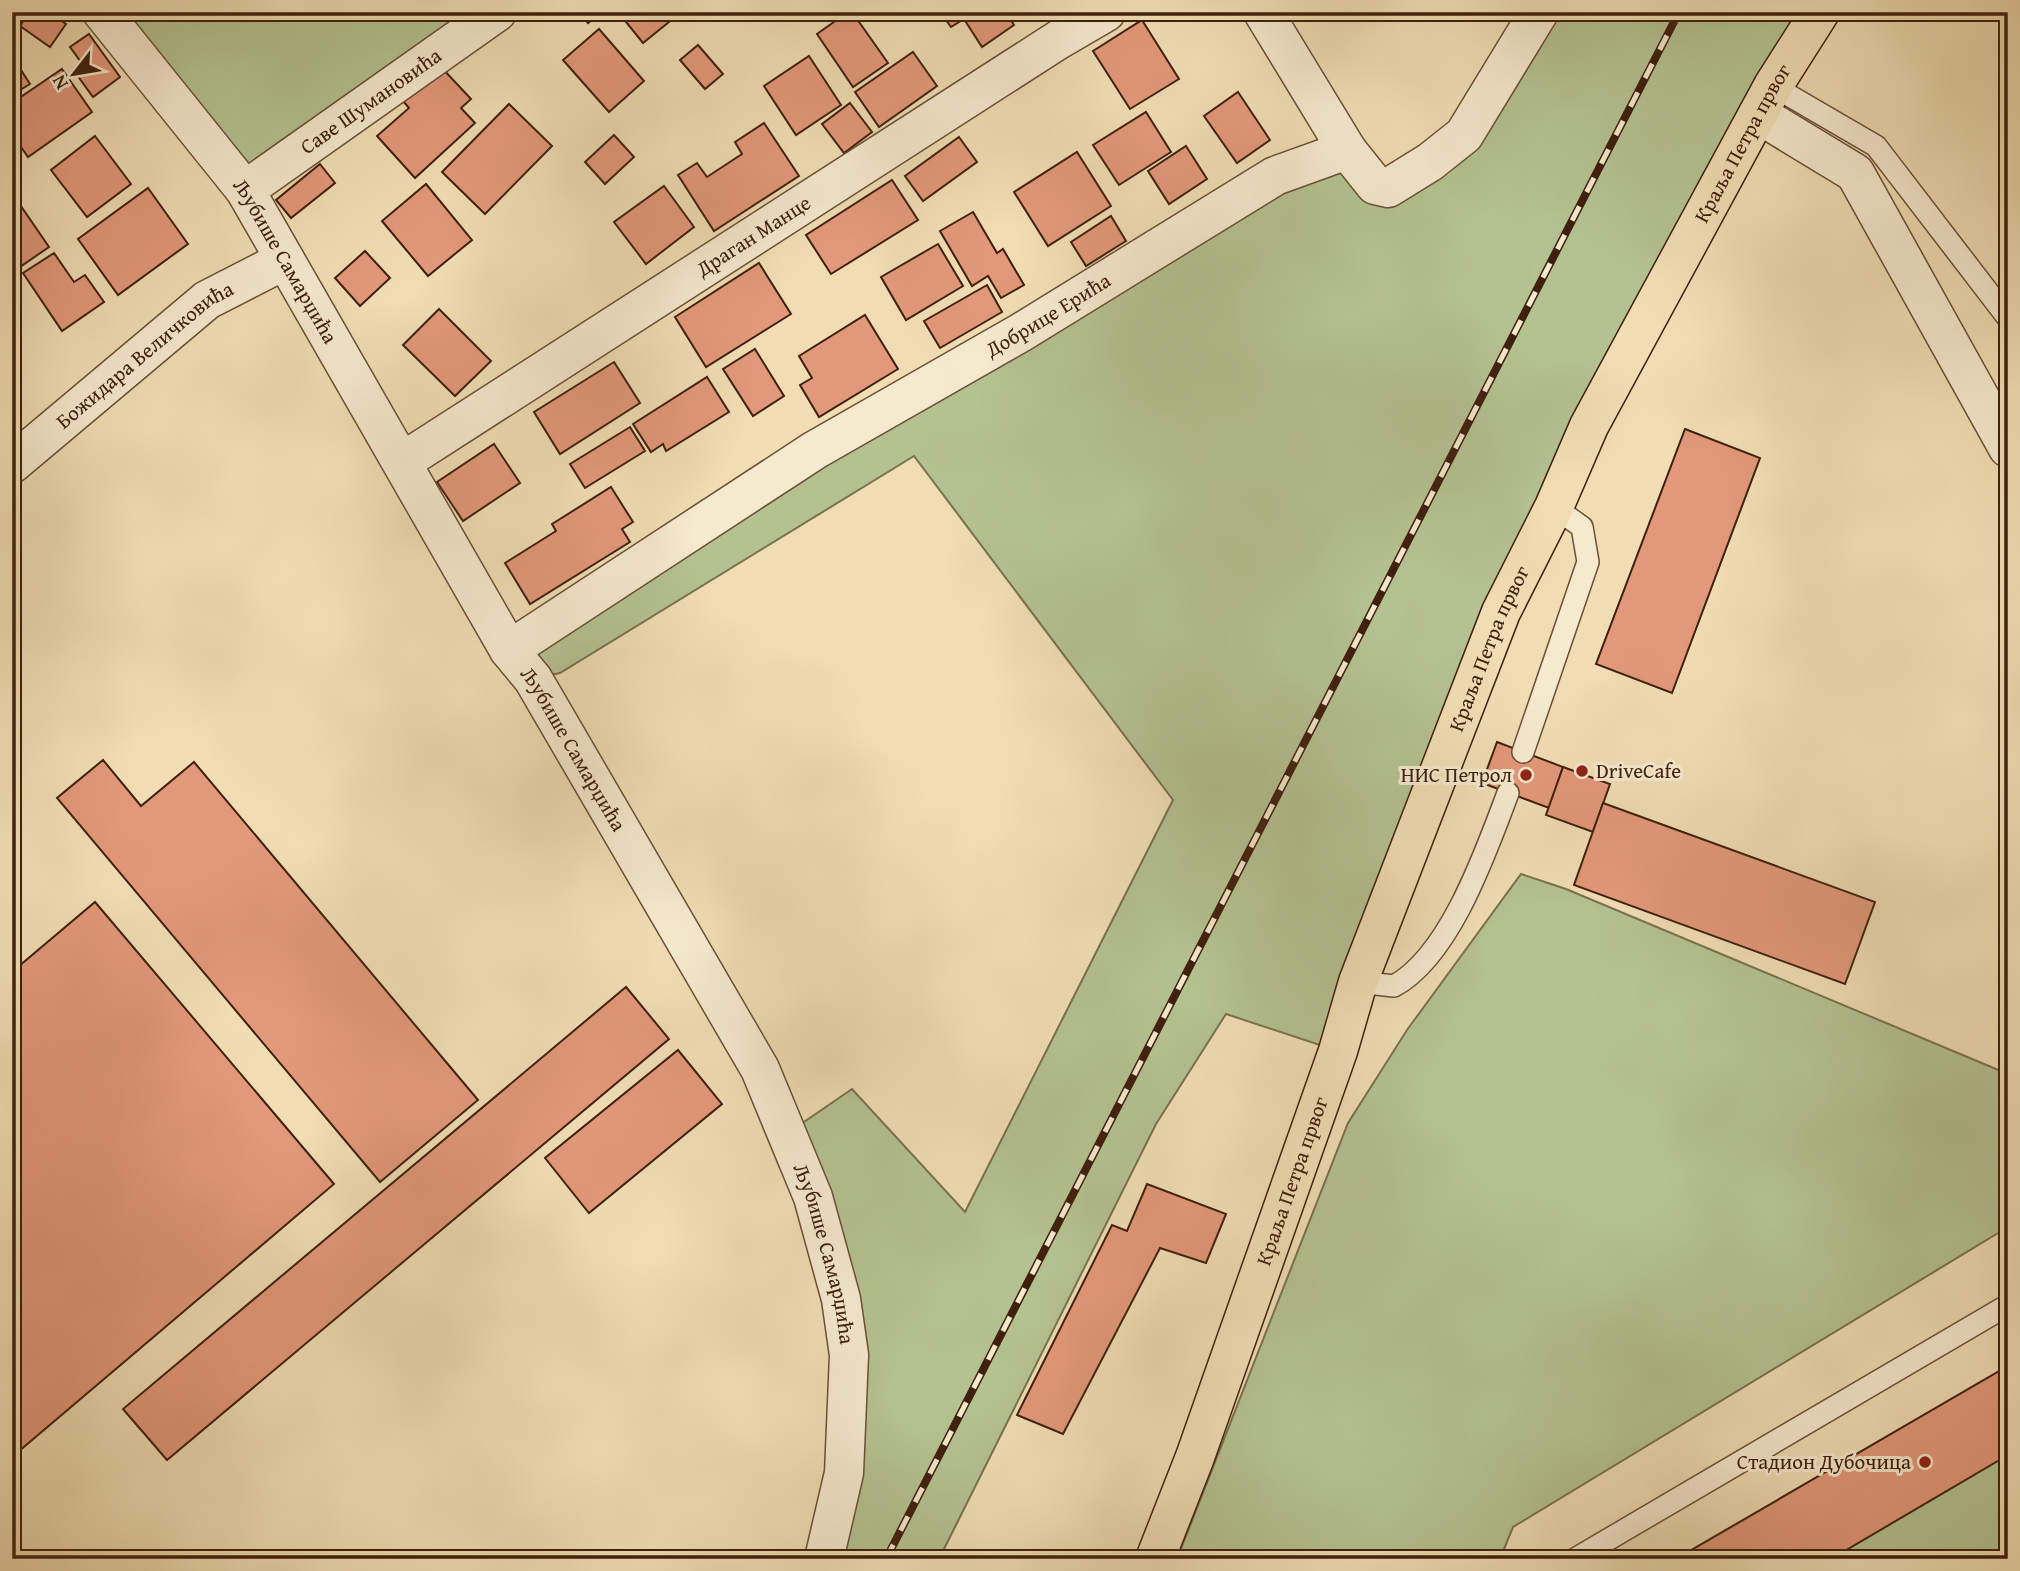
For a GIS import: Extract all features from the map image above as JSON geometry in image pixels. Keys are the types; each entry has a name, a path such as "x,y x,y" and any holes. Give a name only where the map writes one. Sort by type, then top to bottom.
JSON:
{"main road":[{"name":"Краља Петра првог","path":"1155,1559 1195,1457 1325,1089 1358,982 1501,612 1554,507 1589,426 1765,100 1820,12"}],"street":[{"name":"Љубише Самарџића","path":"102,12 245,190 509,650 533,679 760,1069 813,1197 841,1299 849,1355 844,1473 824,1559"},
{"name":"Саве Шумановића","path":"245,190 497,12"},
{"name":"Драган Манце","path":"402,462 1046,47 1106,12"},
{"path":"1263,12 1347,150 1375,184 1388,188 1430,162 1464,135 1539,12"},
{"path":"1765,100 1855,173 2008,448"},
{"name":"Добрице Ерића","path":"509,650 815,450 1020,333 1275,176 1347,150"},
{"name":"Божидара Величковића","path":"12,464 207,300 285,260"}],"lane":[{"path":"1765,100 1877,146 2008,318"},
{"path":"1523,752 1588,562 1582,527 1554,507"},
{"path":"1358,982 1394,986 1422,965 1476,872 1508,793"},
{"path":"1574,1559 2008,1305"}],"green space":[{"path":"102,12 497,12 245,190"},
{"path":"1539,12 1798,12 1589,426 1338,1051 1226,1014 1156,1124 939,1559 824,1559 846,1420 788,1133 852,1089 965,1212 1173,800 914,456 560,673 533,679 509,650 1347,150 1375,184 1430,162"},
{"path":"1521,874 1566,889 2008,1074 2008,1227 1513,1527 1500,1559 1177,1559 1348,1123 1407,1030"},
{"name":"Стадион Дубочица","path":"2008,1366 2008,1559 1676,1559"}],"building":[{"path":"29,12 49,12 66,24 50,47 20,26"},
{"path":"579,12 602,12 588,23"},
{"path":"618,12 680,12 680,13 643,43"},
{"path":"848,12 852,12 888,63 853,87 817,34"},
{"path":"940,12 1006,12 1014,25 982,47 964,19 951,27"},
{"path":"1142,20 1179,79 1130,109 1093,51"},
{"path":"599,29 644,81 609,112 563,60"},
{"path":"89,34 120,77 93,97 77,75 86,69 70,47"},
{"path":"698,45 723,74 705,89 680,60"},
{"path":"913,52 937,86 879,127 855,92"},
{"path":"12,56 30,84 12,95"},
{"path":"809,56 841,105 796,135 764,86"},
{"path":"441,67 471,99 461,108 475,123 415,178 377,136 409,108 403,101"},
{"path":"62,69 92,112 28,157 12,134 12,103"},
{"path":"1238,92 1270,140 1237,163 1204,116"},
{"path":"850,103 872,132 844,153 822,124"},
{"path":"509,104 552,146 485,214 442,172"},
{"path":"1146,112 1171,152 1119,185 1093,145"},
{"path":"764,123 799,176 714,231 678,175 697,163 707,177 742,154 735,142"},
{"path":"614,135 634,157 605,184 585,162"},
{"path":"95,136 131,184 87,217 51,170"},
{"path":"959,137 977,162 923,201 905,176"},
{"path":"1186,146 1207,179 1169,204 1148,171"},
{"path":"1077,152 1111,206 1048,246 1014,192"},
{"path":"320,164 335,183 291,218 276,200"},
{"path":"892,180 918,220 831,274 806,235"},
{"path":"426,184 472,240 428,276 382,221"},
{"path":"664,186 694,227 646,264 614,222"},
{"path":"148,188 188,244 118,295 78,239"},
{"path":"12,193 49,247 17,269 12,262"},
{"path":"973,212 997,253 1003,249 1024,285 1001,298 988,276 972,286 940,231"},
{"path":"1111,216 1126,241 1086,266 1071,242"},
{"path":"938,244 963,286 906,320 881,277"},
{"path":"365,251 390,278 360,306 335,278"},
{"path":"54,253 74,282 85,275 104,302 62,331 23,273"},
{"path":"759,263 791,314 706,367 675,317"},
{"path":"987,285 1002,312 940,348 924,321"},
{"path":"439,309 491,361 455,396 403,345"},
{"path":"865,315 898,369 819,417 800,385 812,378 799,356"},
{"path":"755,349 784,396 753,416 723,369"},
{"path":"614,362 640,403 560,454 534,412"},
{"path":"707,377 729,412 666,451 663,444 651,452 633,424"},
{"path":"630,427 645,451 585,488 570,464"},
{"path":"1685,429 1760,458 1672,693 1596,664"},
{"path":"494,444 520,483 463,521 437,482"},
{"path":"611,487 633,522 622,529 630,542 530,604 505,563 556,531 552,524"},
{"path":"1497,742 1563,767 1549,808 1482,783"},
{"path":"103,760 141,806 194,762 478,1100 380,1182 57,798"},
{"path":"1563,767 1610,784 1593,832 1546,815"},
{"path":"1603,803 1875,902 1845,984 1574,885"},
{"path":"95,902 334,1184 12,1457 12,972"},
{"path":"626,987 669,1039 167,1460 123,1409"},
{"path":"678,1050 722,1104 589,1213 545,1158"},
{"path":"1147,1184 1226,1214 1206,1263 1160,1248 1063,1434 1017,1415 1112,1225 1127,1231"},
{"name":"Стадион Дубочица","path":"2008,1366 2008,1455 1831,1559 1676,1559"}],"railway":[{"path":"886,1559 1679,12"}],"place":[{"name":"DriveCafe","path":"1582,771"},
{"name":"НИС Петрол","path":"1526,775"},
{"name":"Стадион Дубочица","path":"1925,1462"}]}
